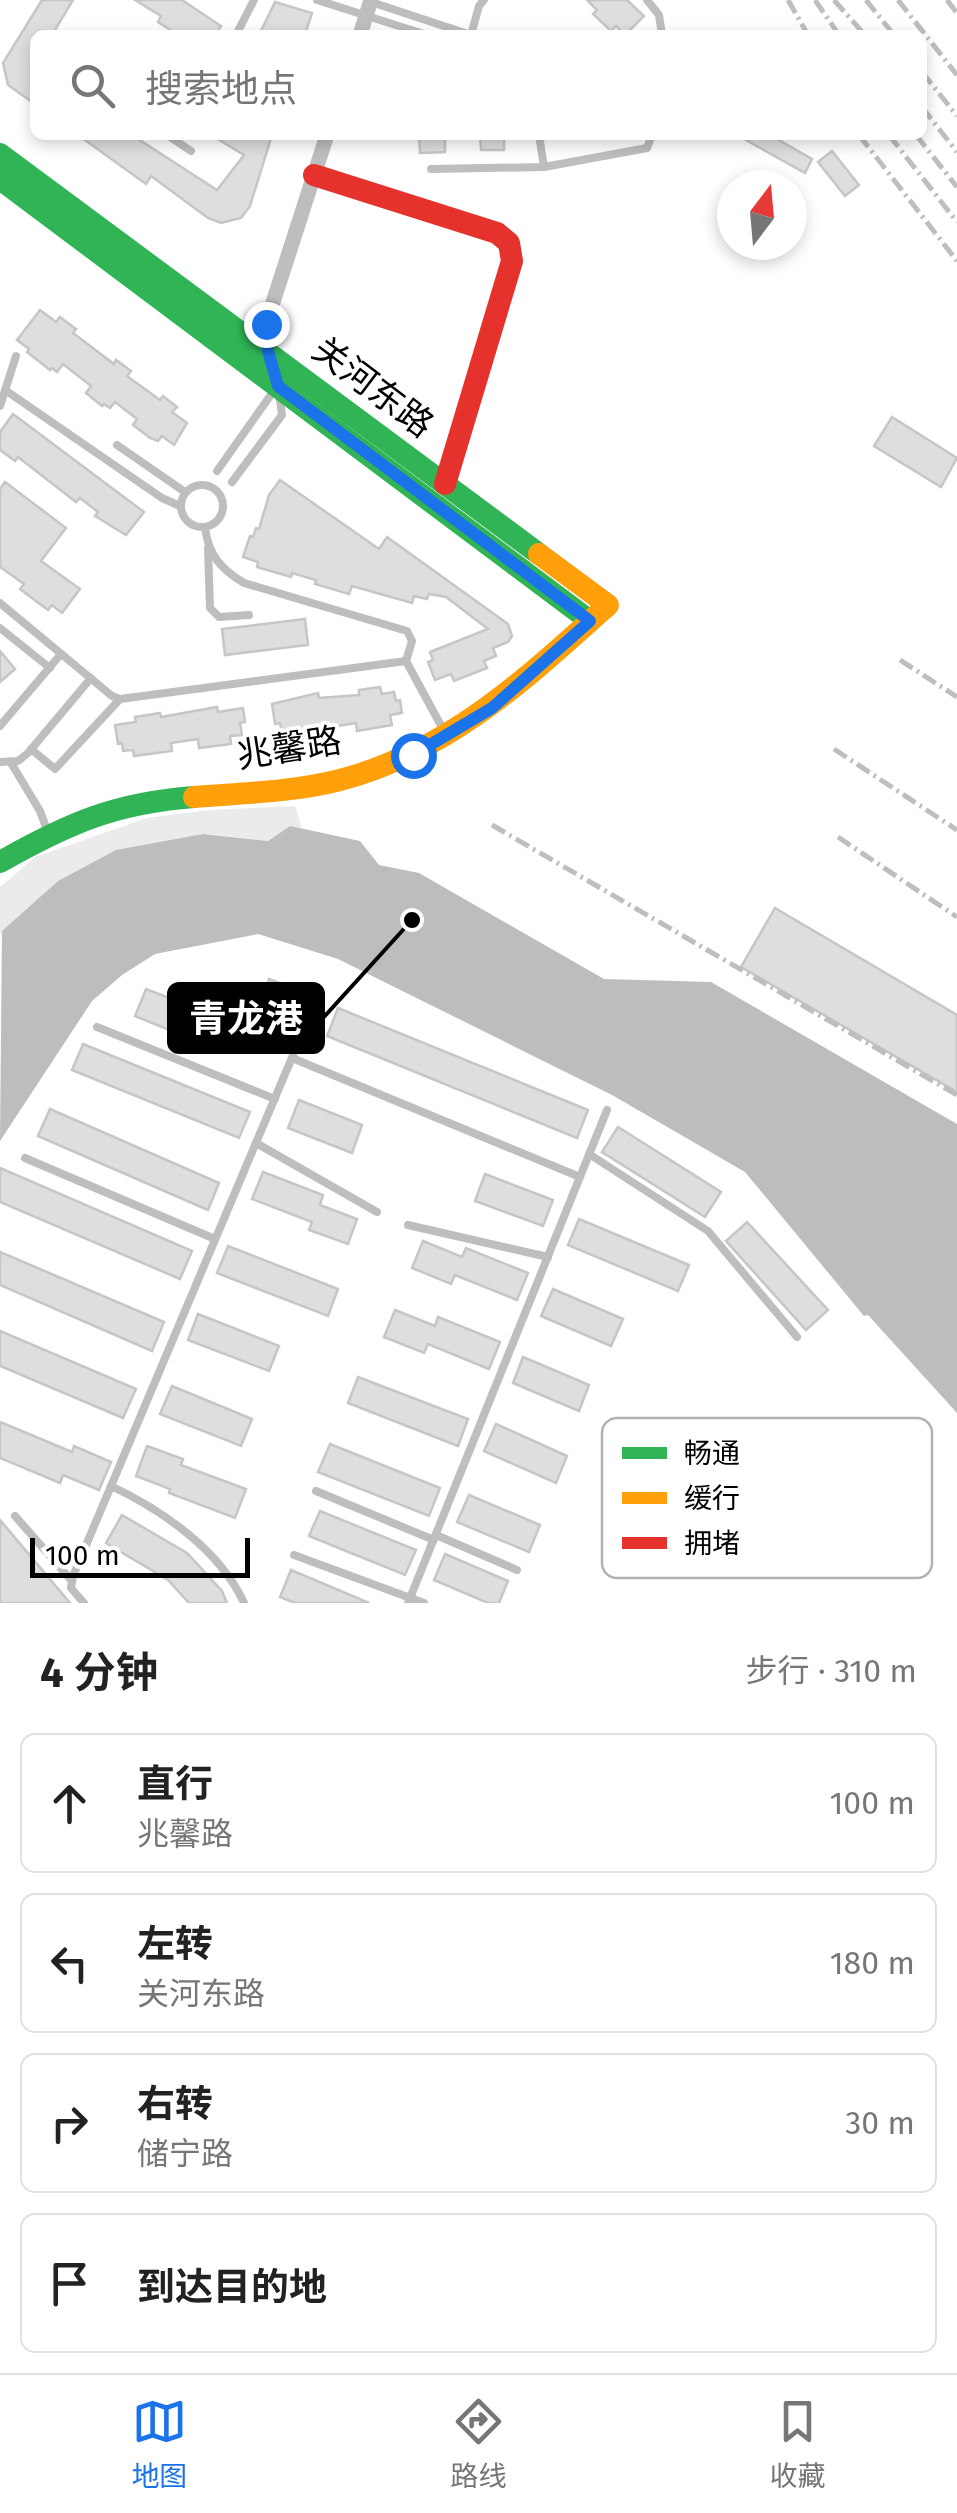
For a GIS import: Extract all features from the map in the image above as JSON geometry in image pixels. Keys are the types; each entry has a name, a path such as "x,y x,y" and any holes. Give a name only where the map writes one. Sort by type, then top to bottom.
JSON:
{"main road":[{"name":"关河东路","path":"0,154 445,484 599,613"},
{"path":"314,175 498,232 510,243 512,261 445,484"},
{"name":"关河东路","path":"0,179 278,386 599,613"},
{"name":"兆馨路","path":"0,862 48,834 129,804 336,781 413,755 492,708 599,613"}],"street":[{"path":"361,30 368,5"},
{"path":"278,386 268,351 266,324 325,140"}],"lane":[{"path":"239,0 252,4 239,30"},
{"path":"317,0 368,5 454,30"},
{"path":"472,30 484,0"},
{"path":"647,0 659,15 661,30"},
{"path":"368,5 416,30"},
{"path":"174,140 191,151"},
{"path":"541,140 544,167"},
{"path":"432,169 544,167 647,148 650,140"},
{"path":"0,406 16,356"},
{"path":"278,386 282,415 227,490 220,517 205,528 184,520 180,506 185,492 214,475 278,386"},
{"path":"5,390 162,498 180,506"},
{"path":"117,445 185,492"},
{"path":"202,485 227,490"},
{"path":"205,528 210,608 219,618 248,615"},
{"path":"208,548 224,570 244,584 408,632 412,641 406,661 446,735"},
{"path":"0,602 120,699"},
{"path":"0,628 50,668"},
{"path":"0,726 61,654"},
{"path":"31,749 55,769 120,699 406,661"},
{"path":"0,762 18,761 31,749 90,678"},
{"path":"11,763 40,811 48,834"},
{"path":"84,1603 71,1588 72,1582 318,996"},
{"path":"97,1027 275,1099"},
{"path":"292,1058 580,1177"},
{"path":"409,1600 607,1110"},
{"path":"256,1143 376,1212"},
{"path":"589,1154 708,1231 797,1337"},
{"path":"24,1158 215,1240"},
{"path":"408,1225 548,1257"},
{"path":"111,1486 148,1504 195,1541 236,1584 244,1603"},
{"path":"316,1491 517,1570"},
{"path":"16,1516 72,1582"},
{"path":"294,1555 424,1603"}],"shaded area":[{"path":"295,806 302,828 290,826 268,841 208,834 58,881 0,934 0,887 35,857 147,818"},
{"path":"290,826 360,841 379,865 419,873 604,979 711,982 957,1124 957,1413 868,1315 864,1316 745,1172 612,1095 338,959 258,934 155,954 122,975 92,1001 0,1141 2,931 58,881 116,850 203,834 268,841"}],"building":[{"path":"42,0 73,0 55,30 30,30 30,100 8,85 3,63"},
{"path":"135,0 182,0 221,26 218,30 170,30 158,22 161,16"},
{"path":"587,0 627,0 644,16 630,30 616,26 610,30 593,14 597,10"},
{"path":"275,2 312,13 307,30 261,30"},
{"path":"85,140 140,140 217,190 244,155 219,140 270,140 250,206 241,218 221,223 208,218 151,176 146,184"},
{"path":"419,140 445,140 445,152 420,153"},
{"path":"480,140 504,140 504,150 481,150"},
{"path":"746,140 779,140 812,159 806,170 800,170"},
{"path":"832,151 859,185 845,196 818,162"},
{"path":"40,310 56,322 60,317 76,329 73,333 114,364 116,360 131,371 127,376 160,400 163,396 177,407 172,412 187,423 174,445 162,436 158,441 150,438 133,425 137,419 115,402 110,408 102,406 86,393 91,386 63,364 57,372 50,370 27,352 29,349 17,340"},
{"path":"13,414 144,512 126,535 95,516 98,512 80,498 76,502 18,457 15,461 0,450 0,432"},
{"path":"892,417 957,458 941,487 874,446"},
{"path":"280,480 379,549 387,537 508,624 512,636 508,642 493,648 496,656 484,661 487,668 454,681 451,674 435,680 428,662 433,660 430,652 488,629 446,597 414,596 412,603 352,586 349,594 315,584 316,580 257,567 258,562 243,557 250,536 259,529 269,495"},
{"path":"5,482 66,528 41,561 80,589 62,613 52,605 48,610 20,589 24,584 0,567 0,489"},
{"path":"305,619 308,645 225,655 222,629"},
{"path":"0,651 15,669 0,682"},
{"path":"380,687 382,694 394,692 396,701 400,700 402,713 390,715 392,725 357,731 356,723 331,727 332,732 294,738 293,731 282,733 280,723 275,724 272,704 318,693 319,698 359,695 359,690"},
{"path":"217,707 218,712 243,708 242,735 230,736 231,744 199,748 198,739 171,743 172,751 134,756 133,750 123,751 122,743 118,744 115,725 136,722 135,717 160,713 161,717"},
{"path":"775,908 957,1015 957,1092 741,967"},
{"path":"269,979 308,994 298,1019 262,1005 256,1022 222,1008 214,1027 179,1013 172,1031 135,1016 146,989 180,1002 187,985 222,999 228,983 263,996"},
{"path":"338,1008 588,1110 577,1138 327,1036"},
{"path":"83,1044 250,1112 239,1138 72,1070"},
{"path":"299,1100 362,1125 352,1153 288,1128"},
{"path":"50,1109 219,1183 208,1210 38,1136"},
{"path":"618,1127 721,1192 705,1217 602,1152"},
{"path":"0,1168 192,1251 180,1279 0,1202"},
{"path":"263,1172 323,1195 320,1205 357,1219 348,1244 309,1230 312,1222 252,1199"},
{"path":"485,1174 553,1200 543,1226 475,1201"},
{"path":"579,1219 689,1265 678,1291 568,1245"},
{"path":"747,1222 828,1310 806,1330 726,1241"},
{"path":"423,1241 462,1257 466,1248 528,1273 517,1300 455,1275 451,1284 412,1268"},
{"path":"228,1246 338,1289 328,1316 217,1273"},
{"path":"0,1252 164,1322 152,1351 0,1285"},
{"path":"553,1289 623,1319 611,1346 541,1316"},
{"path":"395,1310 435,1326 438,1317 500,1342 489,1369 428,1344 424,1353 384,1337"},
{"path":"198,1314 279,1346 269,1371 188,1340"},
{"path":"0,1331 136,1389 123,1418 0,1366"},
{"path":"523,1357 589,1385 579,1411 513,1383"},
{"path":"358,1377 468,1419 458,1446 348,1403"},
{"path":"172,1386 252,1419 241,1446 160,1414"},
{"path":"0,1422 72,1452 74,1446 111,1462 99,1490 63,1475 60,1483 0,1458"},
{"path":"496,1424 567,1456 556,1483 484,1451"},
{"path":"330,1444 440,1488 429,1516 318,1472"},
{"path":"147,1446 183,1459 181,1465 246,1489 235,1518 136,1476"},
{"path":"469,1495 540,1525 529,1552 457,1522"},
{"path":"320,1511 416,1550 405,1575 309,1536"},
{"path":"122,1515 187,1553 222,1591 227,1603 189,1603 168,1580 106,1543"},
{"path":"0,1520 70,1603 0,1603"},
{"path":"445,1554 508,1581 499,1603 488,1603 434,1580"},
{"path":"291,1570 369,1603 295,1603 280,1597"}],"railway":[{"path":"788,0 805,30"},
{"path":"815,0 836,30"},
{"path":"834,0 861,30"},
{"path":"866,0 890,30"},
{"path":"898,0 922,30"},
{"path":"947,0 957,13"},
{"path":"927,37 957,75"},
{"path":"927,78 957,116"},
{"path":"927,113 957,152"},
{"path":"863,140 957,261"},
{"path":"893,140 957,222"},
{"path":"920,140 957,187"},
{"path":"900,660 957,697"},
{"path":"834,749 957,830"},
{"path":"492,825 957,1095"},
{"path":"838,837 957,917"}],"traffic: fast":[{"path":"0,154 539,554"},
{"path":"0,179 590,621"},
{"path":"0,862 93,817 140,804 194,797"}],"traffic: slow":[{"path":"194,797 286,790 340,780 416,751 484,709 608,605 539,554"}],"traffic: jam":[{"path":"314,175 497,233 509,243 512,261 445,484"}],"place":[{"name":"青龙港","path":"412,920"}],"route":[{"path":"266,324 268,351 278,386 590,621 492,708 413,755"}]}
